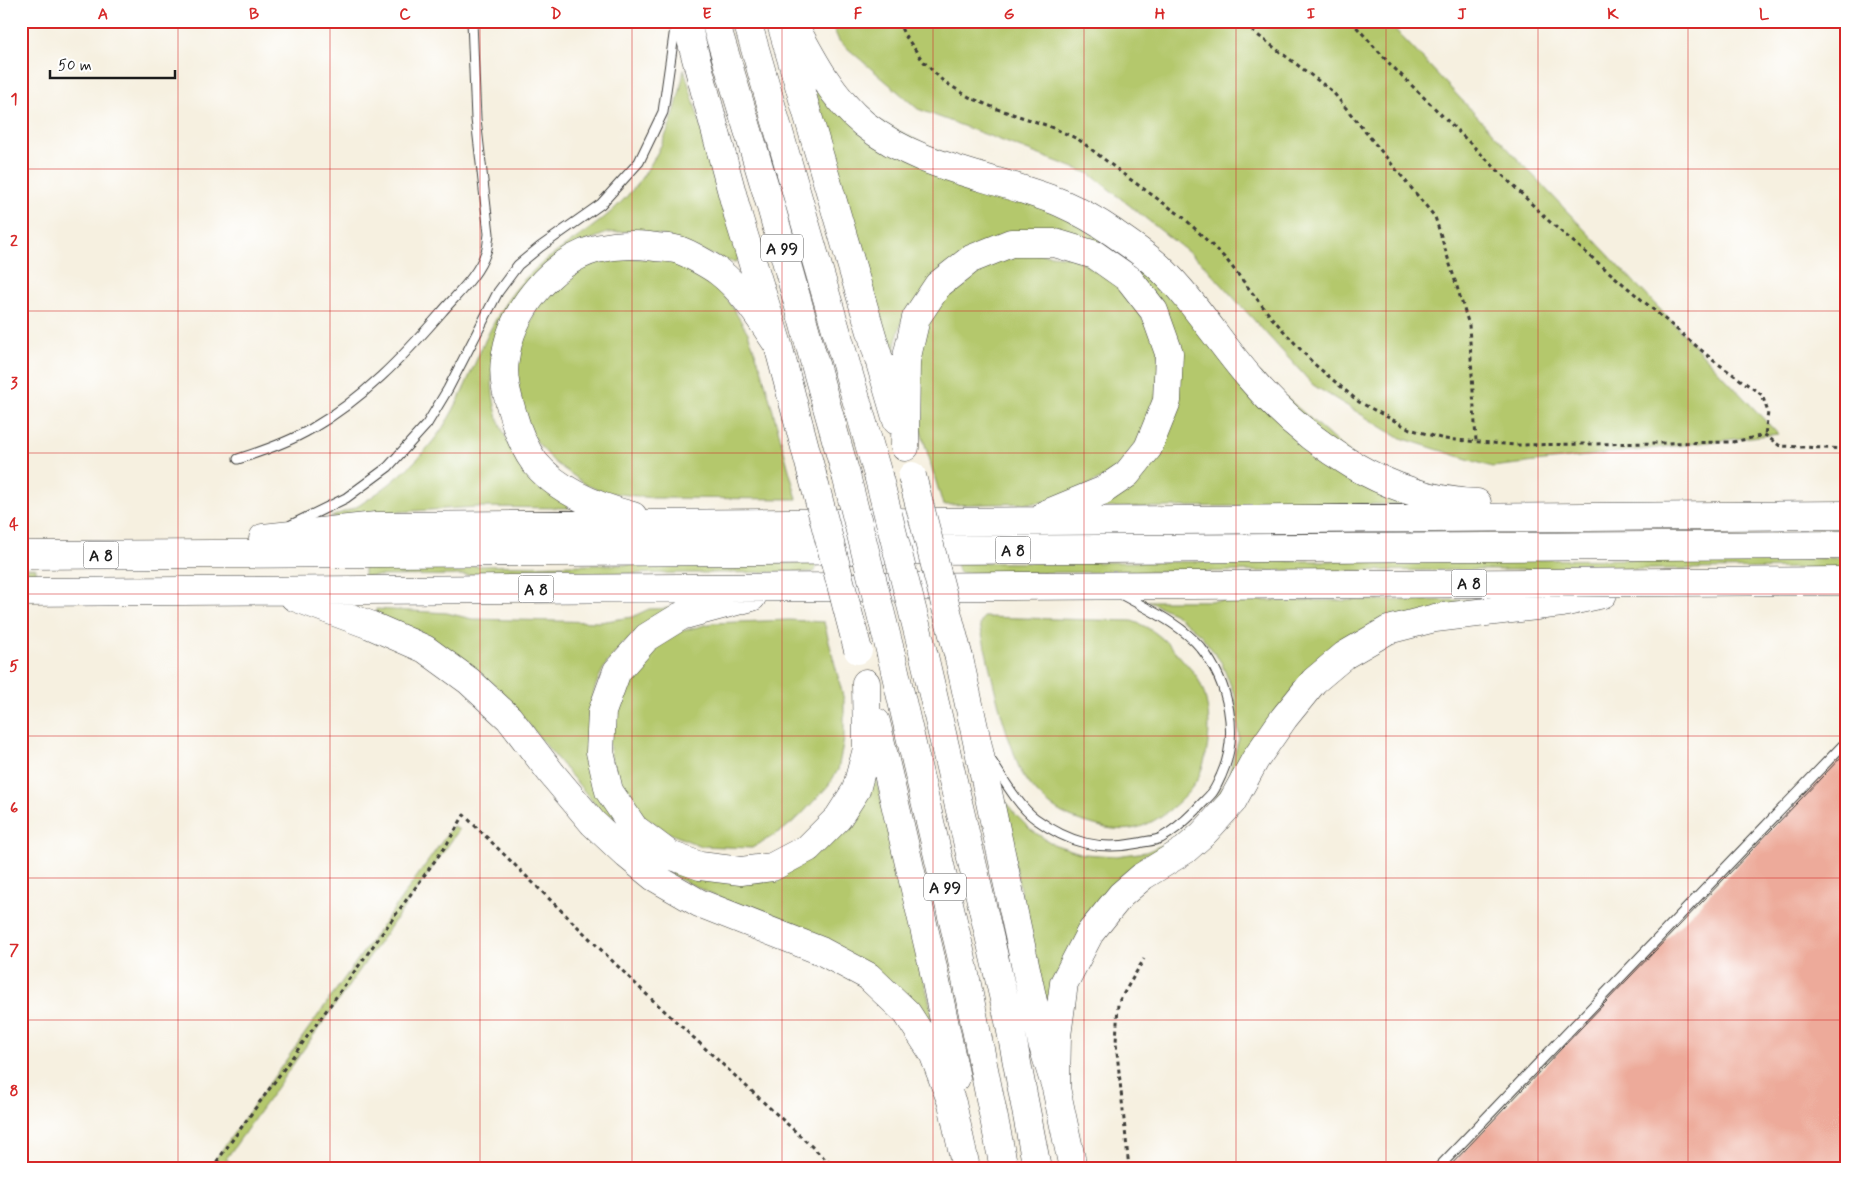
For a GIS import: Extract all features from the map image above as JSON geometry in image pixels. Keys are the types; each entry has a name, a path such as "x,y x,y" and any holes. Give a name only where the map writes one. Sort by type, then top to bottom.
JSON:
{"highway":[{"path":"686,21 739,219 778,345 858,650 930,958 975,1168"},
{"name":"A 99","path":"715,21 771,207 846,475 891,654 961,955 1004,1168"},
{"name":"A 99","path":"747,21 878,475 924,656 1009,1022 1037,1168"},
{"path":"780,21 905,448 959,658 979,742 1042,1043 1056,1088 1073,1168"},
{"path":"792,21 829,86 863,123 891,142 931,162 1061,203 1113,232 1159,267 1205,319 1251,379 1302,430 1359,469 1415,493 1464,503 1514,505 1532,518"},
{"path":"905,448 906,361 916,318 938,285 971,259 1011,243 1055,242 1095,255 1130,279 1154,311 1169,353 1168,401 1148,448 1127,474 1102,491 1030,520"},
{"path":"661,523 608,510 581,497 555,481 535,462 519,437 506,392 504,360 511,333 523,308 543,282 571,261 596,250 630,244 678,250 718,272 746,299 778,345"},
{"path":"180,554 262,538 376,526 1846,515"},
{"name":"A 8","path":"21,555 1846,545"},
{"name":"A 8","path":"21,592 1846,581"},
{"path":"1056,1088 1057,1036 1064,983 1090,933 1121,895 1143,876 1185,850 1203,834 1232,802 1255,760 1284,718 1314,681 1345,655 1388,630 1435,618 1562,603 1663,582"},
{"path":"794,586 682,616 647,637 617,671 602,712 600,752 609,791 634,828 670,855 700,866 741,871 772,867 808,848 838,818 856,790 867,748 866,683"},
{"path":"278,591 370,625 426,649 469,681 509,718 593,823 627,855 654,876 699,903 821,951 868,976 907,1013 933,1053 952,1103 966,1168"}],"lane":[{"path":"238,460 311,429 373,384 408,351 474,274 486,253 489,234 476,119 472,21"},
{"path":"262,538 346,498 388,467 427,424 448,389 498,292 518,265 601,204 639,162 663,112 676,21"},
{"path":"979,742 1011,792 1034,819 1072,841 1101,847 1129,845 1160,838 1187,819 1213,792 1225,766 1231,739 1228,704 1224,690 1213,667 1201,648 1181,630 1104,584"},
{"path":"1438,1168 1835,753 1846,744"}],"path":[{"path":"898,21 904,34 923,61 943,81 969,97 997,109 1078,138 1182,217 1226,259 1272,317 1313,363 1359,402 1410,430 1444,439 1516,445 1733,442 1765,435 1780,446 1846,449"},
{"path":"1239,21 1332,91 1435,217 1469,325 1476,442"},
{"path":"1352,21 1390,64 1550,222 1714,361 1762,395 1768,412 1765,435"},
{"path":"212,1168 447,844 464,815 644,992 835,1168"},
{"path":"1129,1168 1116,1043 1118,1003 1144,960"},
{"path":"217,1160 228,1168"}],"green space":[{"path":"830,21 1387,21 1778,434 1492,467 1398,437 1313,385 1203,264 1090,174 918,109 839,41"},
{"path":"684,69 740,256 736,262 728,261 661,235 631,231 607,233 568,249 492,375 494,402 506,438 533,476 568,504 569,508 476,507 330,518 355,508 369,499 420,457 448,419 493,325 515,290 534,270 600,221 633,190 657,153 666,133 674,113"},
{"path":"811,78 819,90 1065,216 1135,262 1172,297 1407,504 1095,508 1147,466 1165,313 1026,230 902,320 896,341 893,364"},
{"path":"1019,252 1073,257 1125,288 1159,347 1158,411 1119,469 1065,498 1037,503 943,505 917,418 912,380 922,327 964,274"},
{"path":"609,258 670,259 710,280 730,303 748,333 762,371 797,499 653,498 602,492 585,484 554,462 537,442 528,427 516,382 517,356 537,306 562,281 594,262"},
{"path":"1846,558 1846,568 959,573 957,563"},
{"path":"816,563 815,572 364,576 364,567"},
{"path":"21,568 36,568 36,578 21,578"},
{"path":"1490,600 1358,639 1192,828 1129,876 1048,1027 1001,796 1031,830 1053,844 1083,854 1116,856 1146,852 1171,841 1211,805 1227,781 1239,738 1235,696 1221,662 1201,635 1175,614 1148,601"},
{"path":"673,608 624,644 603,670 596,686 591,705 587,749 591,775 597,786 638,844 778,871 872,762 935,1025 930,1025 761,917 677,878 618,832 499,689 464,661 421,632 375,615 376,609 447,613 472,619 600,622 632,617 649,609"},
{"path":"983,617 1132,621 1160,636 1195,675 1206,700 1209,726 1208,739 1203,765 1195,784 1181,800 1154,821 1136,828 1124,830 1106,828 1078,820 1059,811 1043,799 1029,784 1018,766 995,689 980,625"},
{"path":"789,620 824,622 844,700 844,739 838,770 828,786 800,816 783,830 752,848 701,846 671,834 646,818 625,797 612,764 608,735 628,677 649,652 678,632 713,623"},
{"path":"453,826 459,830 226,1159 238,1168 209,1168"}],"building":[{"path":"1846,752 1846,1168 1448,1168 1581,1028"}]}
